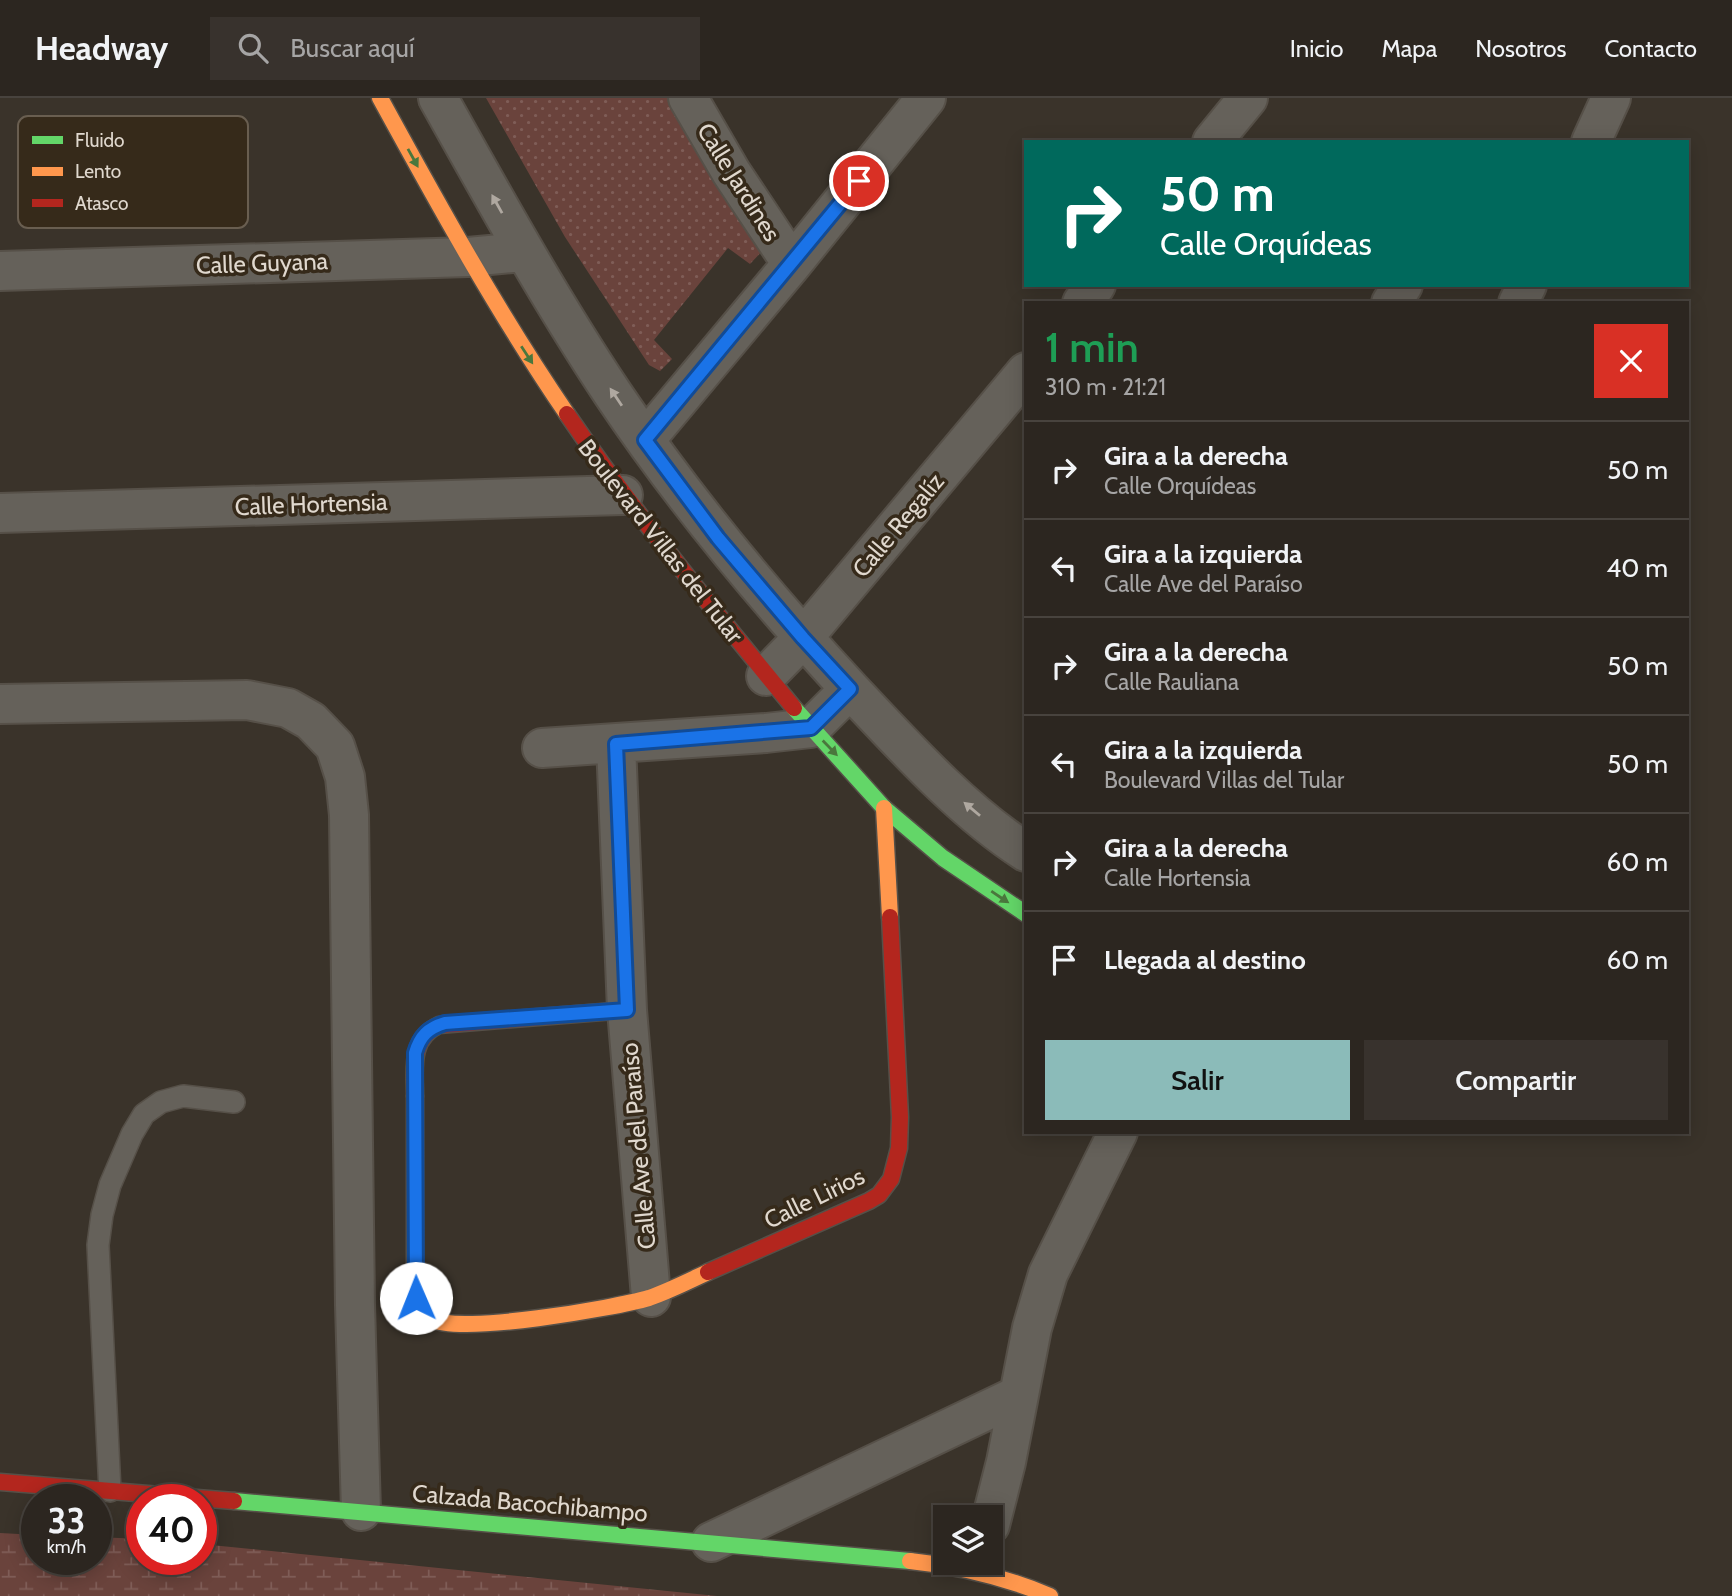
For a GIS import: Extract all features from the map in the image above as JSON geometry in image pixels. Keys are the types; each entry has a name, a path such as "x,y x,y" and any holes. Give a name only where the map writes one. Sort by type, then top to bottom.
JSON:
{"street":[{"name":"Boulevard Villas del Tular","path":"380,98 522,348 623,495 766,676 884,808 943,858 1024,913"},
{"name":"Boulevard Villas del Tular","path":"438,98 523,252 645,440 718,538 803,638 897,739 955,794 1024,850"},
{"name":"Calle Jardines","path":"688,98 731,172 792,264"},
{"path":"645,440 926,98"},
{"path":"1214,140 1248,98"},
{"path":"1592,140 1611,98"},
{"name":"Calle Guyana","path":"0,271 468,257 523,252"},
{"path":"1084,301 1094,287"},
{"name":"Calle Regalíz","path":"766,676 803,638 1024,374"},
{"name":"Calle Hortensia","path":"0,513 623,495"},
{"path":"542,748 811,728 850,689"},
{"path":"0,705 247,700 288,708 312,721 335,746 345,777 349,815 355,1305 361,1511"},
{"name":"Calle Ave del Paraíso","path":"616,744 627,1010 651,1297"},
{"name":"Calle Lirios","path":"627,1010 445,1023 433,1026 418,1041 415,1053 415,1287 416,1298 424,1314 442,1324 455,1325 590,1312 651,1297 879,1195 892,1178 898,1152 900,1117 884,808"},
{"path":"994,1505 1032,1328 1048,1274 1117,1134"},
{"path":"711,1542 1019,1395"},
{"name":"Calzada Bacochibampo","path":"0,1482 28,1484"},
{"name":"Calzada Bacochibampo","path":"112,1490 933,1563"},
{"name":"Calzada Bacochibampo","path":"1001,1575 1050,1596"}],"lane":[{"path":"110,1484 98,1245 110,1185 144,1114 161,1102 183,1096 234,1102"}],"green space":[{"path":"486,98 671,98 767,246 750,264 728,248 654,340 672,359 660,371 649,365 565,237"},
{"path":"0,1533 21,1534 21,1575 112,1575 112,1538 126,1538 126,1575 217,1575 217,1546 717,1596 0,1596"}],"traffic: fast":[{"path":"794,708 884,808 943,858 1024,913"},
{"path":"234,1501 910,1561"}],"traffic: slow":[{"path":"380,98 493,298 567,414"},
{"path":"884,808 890,917"},
{"path":"415,1096 415,1287 420,1305 432,1319 473,1324 605,1308 649,1298 708,1272"},
{"path":"910,1561 982,1573 1050,1596"}],"traffic: jam":[{"path":"567,414 649,527 794,708"},
{"path":"708,1272 869,1201 879,1195 891,1179 899,1148 900,1117 890,917"},
{"path":"415,1096 418,1046 429,1031 439,1025 627,1010"},
{"path":"0,1482 234,1501"}],"route":[{"path":"416,1298 415,1053 418,1041 433,1026 445,1023 627,1010 616,744 811,728 850,689 718,538 645,440 859,181"}]}
